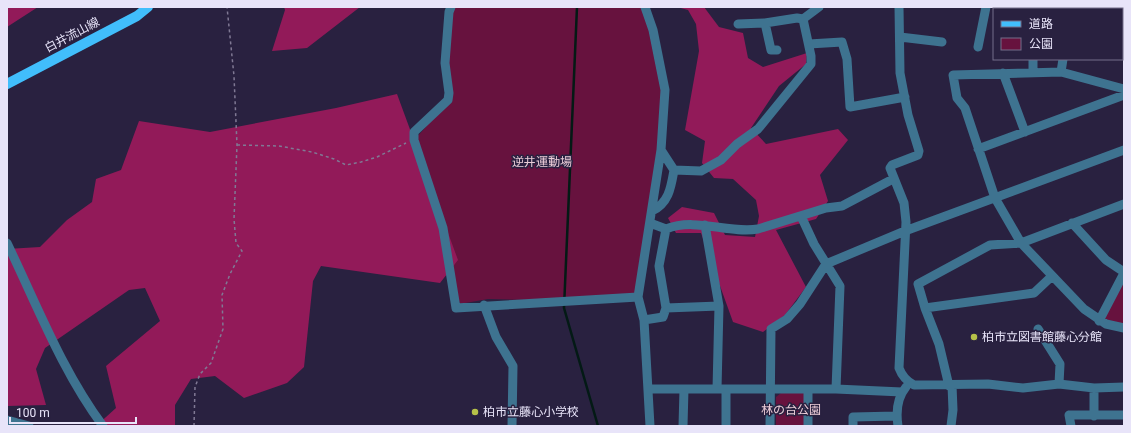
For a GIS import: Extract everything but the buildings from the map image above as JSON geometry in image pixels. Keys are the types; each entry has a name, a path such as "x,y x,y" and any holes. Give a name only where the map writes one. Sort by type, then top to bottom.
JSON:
{"main road":[{"name":"白井流山線","path":"7,84 137,16 148,7"}],"street":[{"path":"451,7 449,12 445,63 449,93 448,100 414,132 414,140 443,228 456,308 484,305 638,297"},
{"path":"645,7 653,30 665,90 661,150 638,297 644,320 650,426"},
{"path":"899,7 900,73 908,115 919,151 918,155 892,165 890,168 893,179 904,203 906,222 899,368 901,374 914,385 988,384 1023,388 1059,384 1094,388 1124,387"},
{"path":"978,47 986,7"},
{"path":"1079,7 1124,8"},
{"path":"738,24 765,23 797,18 803,19 816,9"},
{"path":"674,170 701,170 710,167 758,129 811,64 809,44 803,19"},
{"path":"765,23 771,50 777,50"},
{"path":"900,37 942,42"},
{"path":"809,44 842,42 847,59 850,107 905,97"},
{"path":"1033,60 1033,72"},
{"path":"1061,72 1063,60"},
{"path":"1124,89 1061,72 953,75 957,98 965,108 995,198 1021,243 1084,309 1099,321 1124,328"},
{"path":"1003,73 1025,132"},
{"path":"978,149 1124,95"},
{"path":"652,211 660,207 666,201 674,170 661,150"},
{"path":"770,426 771,329 787,319 800,304 826,264 905,232 1124,150"},
{"path":"650,223 666,230 677,225 705,225 747,231 826,208 842,206 893,179"},
{"path":"950,426 952,410 951,385 939,344 925,308 918,284 990,244 1021,243 1124,204"},
{"path":"800,216 826,264 840,286 836,389"},
{"path":"1072,223 1106,260 1124,272 1099,321"},
{"path":"705,225 719,306 718,330 721,390 726,426"},
{"path":"644,320 664,316 666,308 659,266 666,230"},
{"path":"7,243 64,364 83,399 103,426"},
{"path":"925,308 1034,293 1051,276"},
{"path":"484,305 496,337 513,366 512,426"},
{"path":"666,308 719,306"},
{"path":"1038,329 1060,364 1059,384"},
{"path":"898,426 896,416 902,392 910,383"},
{"path":"1094,388 1094,416"},
{"path":"648,389 836,389 902,392"},
{"path":"683,426 684,389"},
{"path":"808,390 808,426"},
{"path":"1071,426 1069,415 1124,415"},
{"path":"853,426 853,417 896,416"},
{"path":"8,422 29,426"}],"path":[{"path":"190,7 199,7"},
{"path":"194,426 195,387 200,374 211,363 223,329 222,294 242,251 236,243 234,219 237,145 234,76 227,7"},
{"path":"237,145 279,146 312,152 334,159 346,165 377,157 414,140"}],"green space":[{"name":"逆井運動場","path":"451,7 645,7 665,90 638,297 574,301 488,299 460,304 414,140 425,128 449,93 445,63"},
{"path":"1124,279 1124,324 1104,319"},
{"name":"林の台公園","path":"781,393 805,393 805,426 776,426 776,397"}],"shaded area":[{"path":"7,7 38,7 7,27"},
{"path":"284,7 360,7 307,48 272,51 285,10"},
{"path":"677,7 704,7 719,27 743,33 748,58 763,67 807,53 806,64 779,86 751,128 766,144 838,129 848,140 820,175 828,201 816,219 776,230 806,287 785,315 763,332 733,322 701,233 676,233 668,218 682,207 714,213 725,235 755,237 759,216 756,200 733,179 714,178 702,163 705,141 685,130 699,51 696,24 688,10"},
{"path":"397,94 458,260 440,283 321,266 313,281 304,367 287,383 244,398 215,376 191,379 175,405 175,426 96,426 116,408 106,366 160,321 145,288 129,290 45,348 36,369 46,405 7,406 7,249 40,247 67,220 92,202 96,179 121,170 139,121 210,132 336,108"}],"waterway":[{"path":"577,7 564,308 598,426"}],"place":[{"name":"柏市立図書館藤心分館","path":"974,337"},
{"name":"柏市立藤心小学校","path":"475,412"}]}
